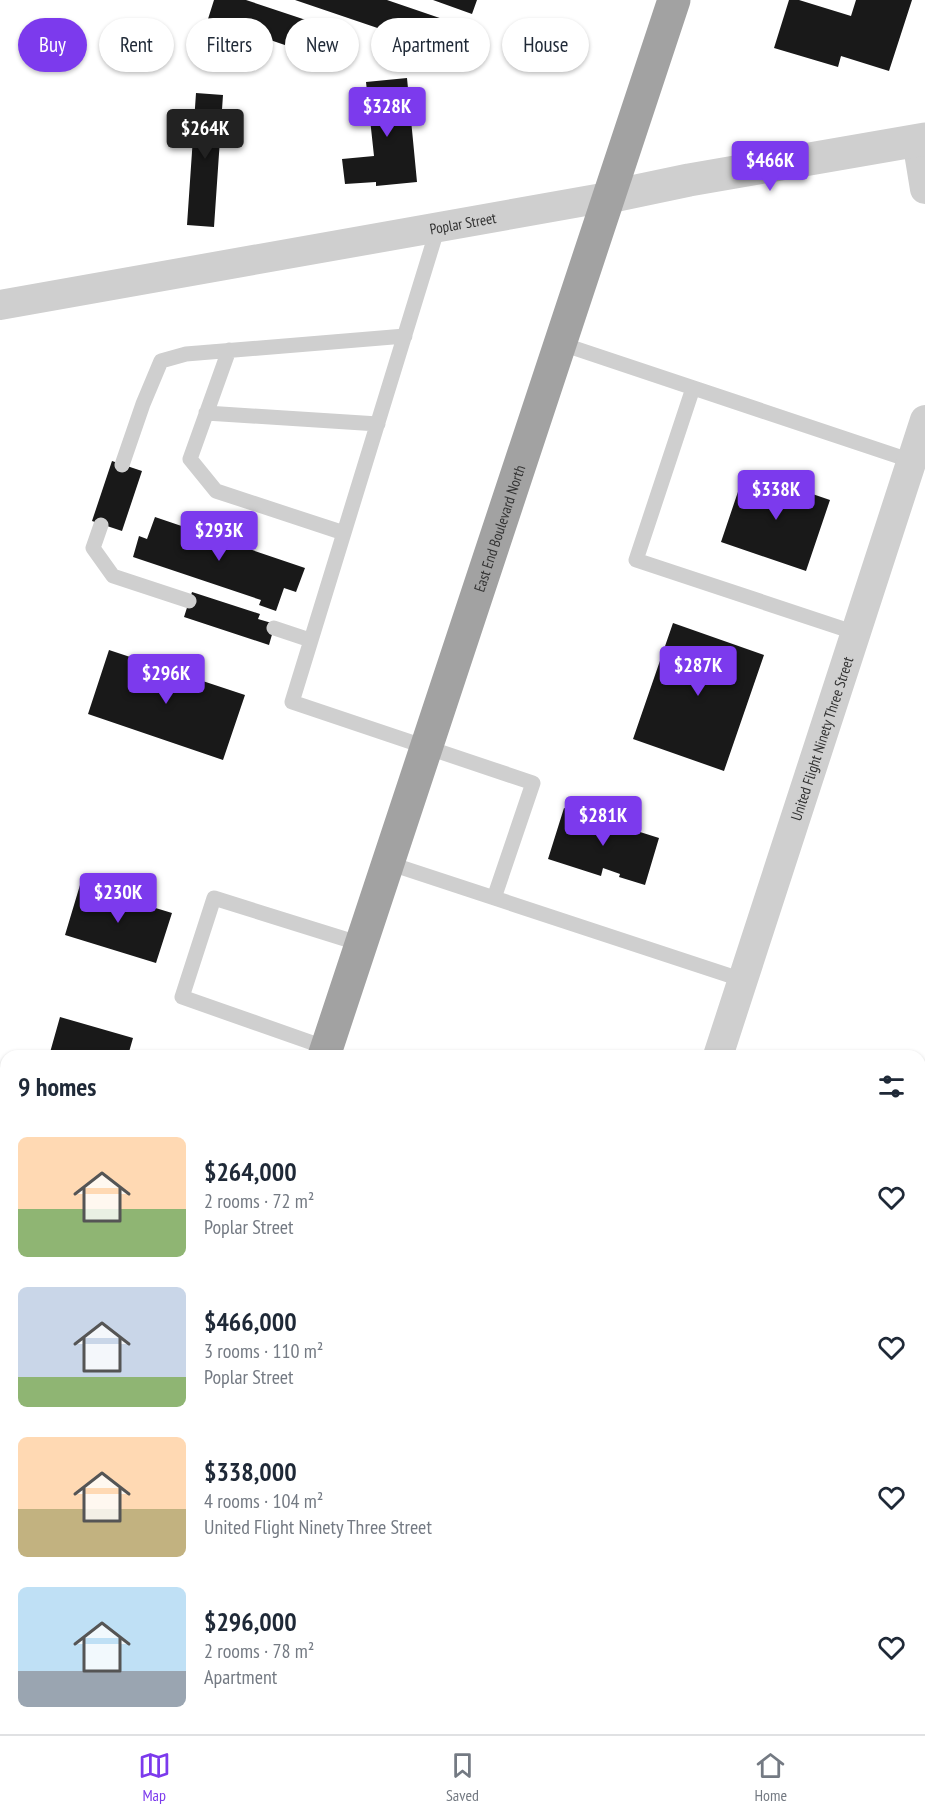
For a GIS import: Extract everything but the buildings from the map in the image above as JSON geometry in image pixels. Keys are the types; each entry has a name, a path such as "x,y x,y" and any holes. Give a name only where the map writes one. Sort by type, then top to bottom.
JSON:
{"highway":[{"name":"East End Boulevard North","path":"326,1050 674,0"}],"street":[{"name":"Poplar Street","path":"0,305 921,140"},
{"path":"921,140 925,189"},
{"name":"United Flight Ninety Three Street","path":"720,1050 925,420"}],"lane":[{"path":"438,227 291,702 533,783 494,898"},
{"path":"122,465 161,361 186,354 405,336"},
{"path":"559,343 912,461"},
{"path":"229,350 190,459 216,491 344,533"},
{"path":"693,388 636,560 856,633"},
{"path":"206,413 378,424"},
{"path":"101,525 93,548 113,576 189,601"},
{"path":"274,628 310,640"},
{"path":"388,863 743,980"},
{"path":"320,1050 183,997 214,898 361,944"}]}
